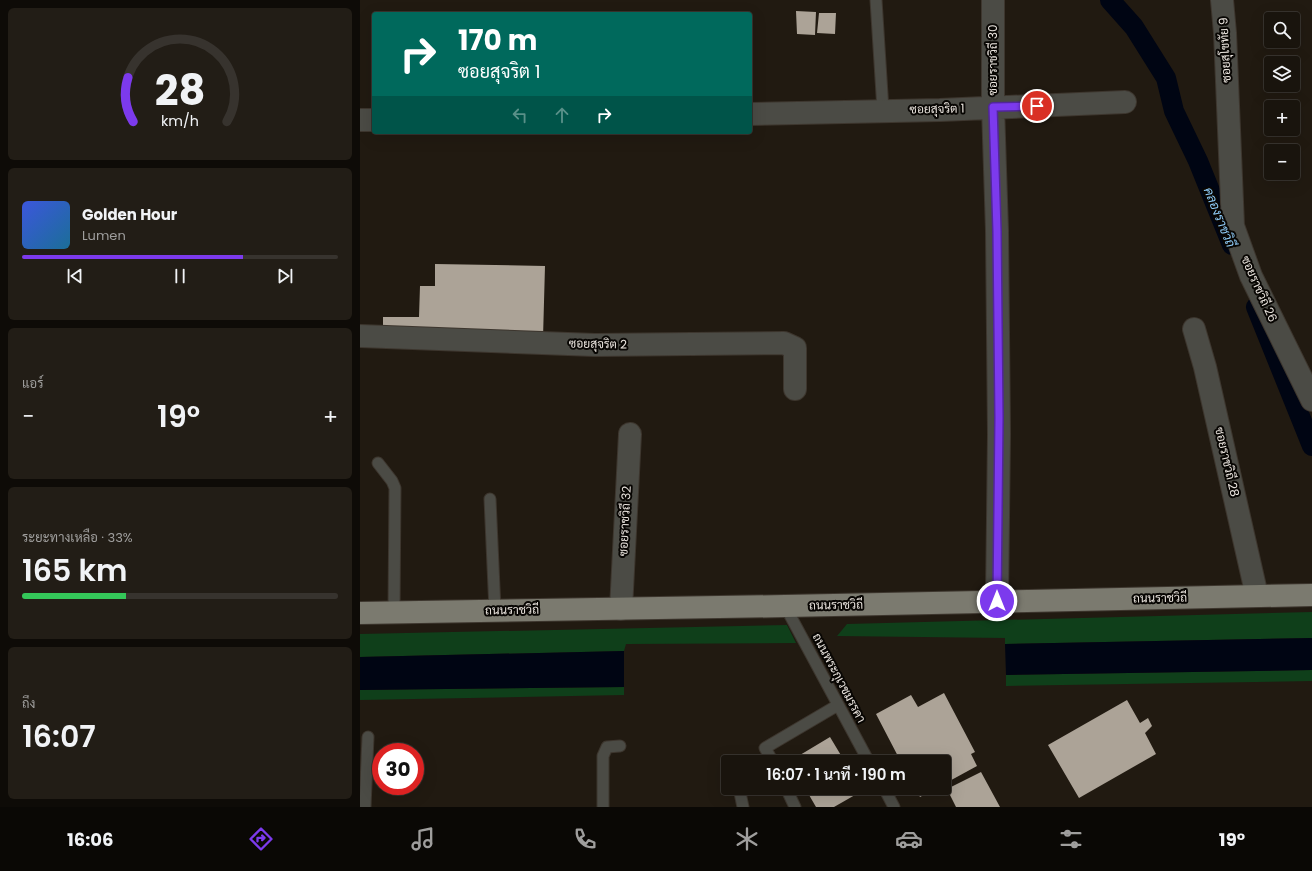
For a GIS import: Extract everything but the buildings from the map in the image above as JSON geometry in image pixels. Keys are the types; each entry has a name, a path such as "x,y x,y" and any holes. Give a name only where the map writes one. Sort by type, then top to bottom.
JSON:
{"main road":[{"name":"ถนนราชวิถี","path":"360,613 1312,595"}],"street":[{"name":"ซอยราชวิถี 30","path":"993,0 993,107 997,231 999,418 997,601"},
{"name":"ซอยสุโขทัย 9","path":"1222,0 1228,100"},
{"name":"ซอยราชวิถี 26","path":"1228,100 1233,226 1251,276 1312,400"},
{"name":"ซอยสุจริต 1","path":"752,114 940,110 1125,102"},
{"path":"360,120 372,120"},
{"name":"ซอยราชวิถี 28","path":"1194,329 1205,367 1257,596"},
{"name":"ซอยสุจริต 2","path":"360,336 595,345 784,343 794,348 796,389"},
{"name":"ซอยราชวิถี 32","path":"621,609 630,434"}],"lane":[{"path":"876,0 883,110"},
{"path":"378,464 392,480 395,488 394,612"},
{"path":"490,499 495,610"},
{"name":"ถนนพระกุเวชมรรคา","path":"785,606 866,755"},
{"path":"768,755 765,748 838,705"},
{"path":"365,807 368,737"},
{"path":"603,807 603,756 607,747 620,746"},
{"path":"740,795 743,807"},
{"path":"789,795 795,807"},
{"path":"888,795 894,807"}],"green space":[{"path":"1312,612 1312,638 1005,644 1005,638 837,636 847,624"},
{"path":"787,625 796,643 626,644 624,651 360,657 360,634"},
{"path":"1312,670 1312,681 1006,686 1006,675"},
{"path":"624,687 624,695 360,700 360,690"}],"shaded area":[{"path":"1312,638 1312,670 1006,675 1005,644"},
{"path":"624,651 624,687 360,690 360,657"}],"waterway":[{"name":"คลองราชวิถี","path":"1110,0 1134,27 1166,78 1174,111 1198,161 1232,245"},
{"name":"คลองราชวิถี","path":"1256,307 1312,446"}],"route":[{"path":"997,601 999,418 997,231 993,107 1037,106"}]}
